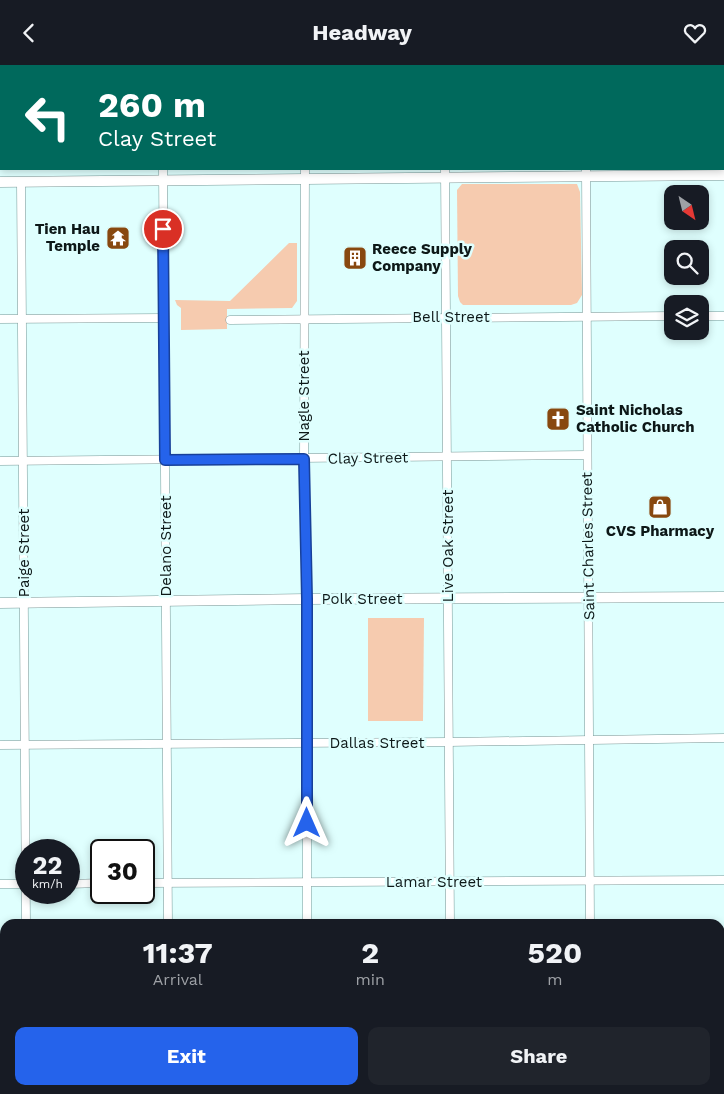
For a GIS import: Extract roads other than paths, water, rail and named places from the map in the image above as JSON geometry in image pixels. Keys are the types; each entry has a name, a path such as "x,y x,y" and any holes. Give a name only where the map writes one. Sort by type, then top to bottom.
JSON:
{"main road":[{"path":"0,182 163,174 586,172 724,175"},
{"name":"Polk Street","path":"0,603 724,597"}],"street":[{"name":"Saint Charles Street","path":"586,172 585,316 589,598 590,919"},
{"name":"Nagle Street","path":"305,173 304,459 307,599 307,919"},
{"name":"Live Oak Street","path":"445,173 450,919"},
{"name":"Delano Street","path":"163,174 168,919"},
{"name":"Paige Street","path":"21,182 26,839"},
{"name":"Bell Street","path":"230,320 664,316"},
{"path":"709,316 724,316"},
{"path":"0,319 164,318"},
{"name":"Clay Street","path":"0,461 587,455"},
{"name":"Dallas Street","path":"0,745 167,745 724,738"},
{"name":"Lamar Street","path":"155,883 724,880"},
{"path":"0,884 15,884"},
{"name":"Paige Street","path":"26,904 26,919"}],"place":[{"name":"Tien Hau Temple","path":"118,238"},
{"name":"Reece Supply Company","path":"355,258"},
{"name":"Saint Nicholas Catholic Church","path":"558,419"},
{"name":"CVS Pharmacy","path":"660,507"}]}
